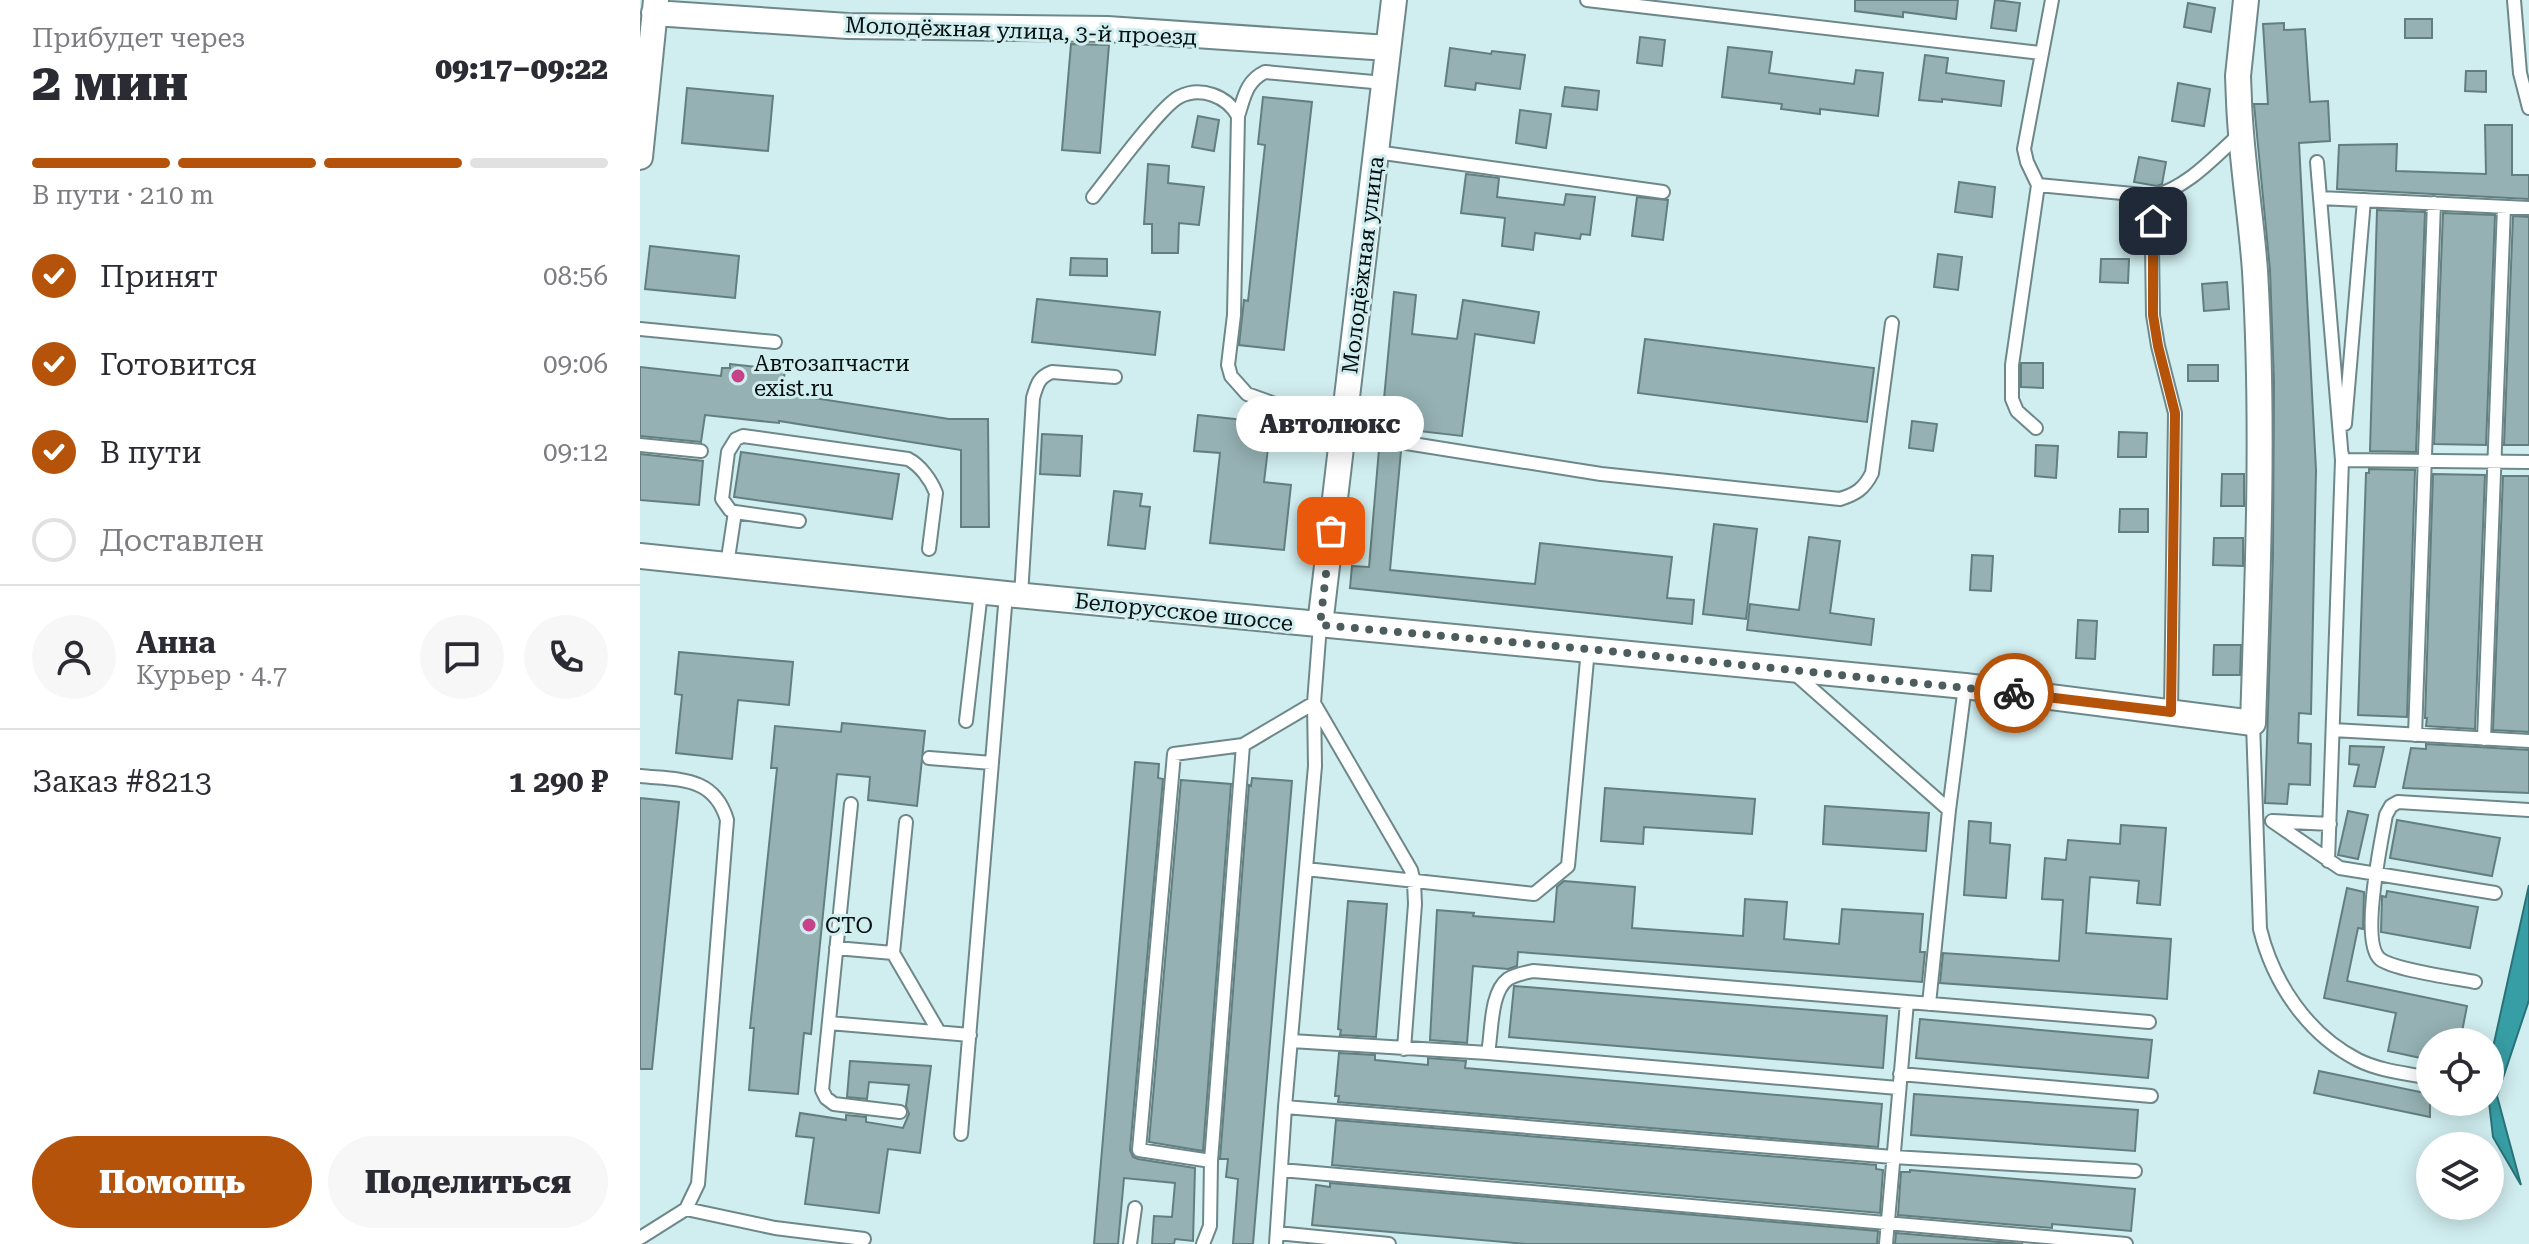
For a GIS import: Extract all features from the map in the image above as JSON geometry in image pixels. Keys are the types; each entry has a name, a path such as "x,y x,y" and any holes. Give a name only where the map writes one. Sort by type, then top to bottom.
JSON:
{"street":[{"name":"Молодёжная улица","path":"1320,625 1394,0"},
{"path":"2246,0 2238,76 2240,134 2255,271 2259,400 2260,507 2253,723"},
{"name":"Молодёжная улица, 3-й проезд","path":"648,6 848,26 1107,29 1388,48"},
{"path":"640,157 648,6"},
{"name":"Белорусское шоссе","path":"640,556 981,592 1965,686 2253,723"}],"lane":[{"path":"1587,0 2040,53"},
{"path":"2036,428 2017,411 2012,399 2012,365 2038,185 2024,149 2052,0"},
{"path":"2514,0 2520,73 2529,108"},
{"path":"1384,83 1265,72 1254,77 1247,88 1238,116 1234,315 1228,365 1231,376 1247,394 1400,442 1601,474 1840,499 1865,486 1876,461 1892,323"},
{"path":"1093,197 1170,103 1180,96 1217,95 1225,99 1238,116"},
{"path":"2038,185 2154,196 2170,192 2240,134"},
{"path":"1376,152 1663,192"},
{"path":"2317,162 2342,460"},
{"path":"2154,196 2153,315 2175,413 2171,712"},
{"path":"2320,198 2529,208"},
{"path":"2328,861 2342,460 2364,200"},
{"path":"2415,735 2434,203"},
{"path":"2484,739 2504,207"},
{"path":"640,329 775,342"},
{"path":"961,1134 992,763 1014,595 1033,398 1037,384 1043,376 1052,372 1115,377"},
{"path":"799,521 730,510 722,499 728,452 736,439 743,436 908,459 919,467 936,493 929,549"},
{"path":"640,445 701,451"},
{"path":"2342,460 2529,462"},
{"path":"727,565 735,512"},
{"path":"966,721 981,592"},
{"path":"1320,625 1314,703 1315,766 1285,1107 1277,1239 1389,1244"},
{"path":"1306,869 1534,894 1568,866 1588,649"},
{"path":"1790,670 1949,810"},
{"path":"1929,1004 1965,686"},
{"path":"1211,1161 1139,1150 1174,754 1243,745 1314,703"},
{"path":"1314,703 1411,870 1414,882 1404,1049"},
{"path":"2253,723 2260,929 2265,951 2278,981 2296,1008 2332,1043 2358,1060 2416,1075"},
{"path":"2333,730 2529,741"},
{"path":"1203,1244 1210,1226 1211,1161 1243,745"},
{"path":"929,758 992,763"},
{"path":"640,776 690,781 704,787 717,797 727,820 698,1184 686,1209 640,1238"},
{"path":"2475,982 2389,964 2373,950 2370,937 2386,815 2391,806 2398,802 2529,810"},
{"path":"851,804 822,1090 834,1104 900,1112"},
{"path":"2256,821 2330,824"},
{"path":"2272,821 2340,868 2495,893"},
{"path":"906,822 893,953 939,1032"},
{"path":"836,948 893,953"},
{"path":"1488,1053 1498,991 1506,980 1533,971 2149,1022"},
{"path":"1886,1244 1907,1002"},
{"path":"829,1023 970,1035"},
{"path":"1291,1041 1488,1053 1898,1088"},
{"path":"1900,1074 2151,1096"},
{"path":"1285,1107 1893,1157 2135,1171"},
{"path":"1281,1170 2126,1244"},
{"path":"1130,1244 1135,1208"},
{"path":"686,1209 775,1228 864,1239"}],"water":[{"path":"2529,885 2529,1000 2504,1075 2504,1028 2497,1028"},
{"path":"2491,1116 2502,1116 2521,1185 2504,1156 2504,1132 2492,1132"}],"building":[{"path":"1855,0 1958,0 1956,19 1903,12 1903,17 1855,11"},
{"path":"1995,0 2020,3 2016,31 1991,28"},
{"path":"2188,3 2215,8 2211,32 2184,27"},
{"path":"2405,19 2432,19 2432,38 2405,38"},
{"path":"2284,23 2284,30 2305,29 2310,102 2328,101 2330,141 2299,143 2316,470 2311,714 2299,713 2298,743 2311,744 2310,785 2289,784 2287,804 2265,803 2273,554 2274,383 2270,270 2254,104 2268,104 2263,24"},
{"path":"1640,37 1665,40 1662,66 1637,63"},
{"path":"1071,44 1109,45 1100,153 1062,150"},
{"path":"1728,47 1772,52 1769,73 1854,84 1856,70 1883,73 1878,116 1820,109 1820,114 1781,109 1782,104 1722,97"},
{"path":"1450,48 1525,55 1520,89 1476,83 1475,90 1445,86"},
{"path":"1925,55 1948,58 1946,73 2004,81 2001,106 1942,99 1942,102 1919,100"},
{"path":"2466,71 2486,71 2486,92 2465,91"},
{"path":"2178,83 2210,89 2204,126 2172,121"},
{"path":"1565,87 1599,91 1597,110 1562,106"},
{"path":"687,88 773,96 768,151 682,143"},
{"path":"1263,97 1312,102 1284,350 1239,345 1244,300 1248,301 1265,145 1258,144"},
{"path":"1520,110 1551,114 1546,148 1516,143"},
{"path":"1198,116 1219,120 1214,151 1192,147"},
{"path":"2485,125 2512,125 2512,175 2529,175 2529,199 2337,189 2339,145 2397,144 2396,171 2486,174"},
{"path":"2139,157 2166,162 2162,184 2134,182"},
{"path":"1148,164 1169,166 1168,183 1204,187 1199,225 1179,223 1178,253 1152,253 1152,224 1144,224"},
{"path":"1466,174 1499,178 1497,197 1564,205 1566,194 1595,197 1590,235 1581,234 1580,239 1535,233 1533,250 1502,246 1505,218 1461,213"},
{"path":"1959,182 1995,187 1992,217 1955,212"},
{"path":"1637,197 1668,200 1663,240 1632,236"},
{"path":"2377,210 2425,212 2416,452 2370,451"},
{"path":"2443,213 2495,215 2486,445 2434,444"},
{"path":"2513,216 2529,217 2529,445 2504,445"},
{"path":"650,246 739,256 735,298 645,289"},
{"path":"1938,254 1962,257 1958,290 1934,287"},
{"path":"1071,258 1107,259 1107,276 1070,275"},
{"path":"2101,259 2129,259 2128,283 2100,282"},
{"path":"2227,282 2229,309 2204,311 2202,284"},
{"path":"1394,292 1416,295 1412,334 1457,339 1463,300 1539,312 1534,343 1475,334 1462,436 1402,429 1402,433 1381,431"},
{"path":"1037,299 1160,312 1155,355 1032,342"},
{"path":"1645,339 1874,368 1867,422 1638,393"},
{"path":"2021,363 2043,363 2043,388 2021,387"},
{"path":"730,364 785,370 782,393 949,419 988,419 989,527 961,527 961,450 779,421 705,415 701,442 640,436 640,367 721,376 722,368 730,368"},
{"path":"2188,365 2218,365 2218,381 2188,381"},
{"path":"1198,415 1271,423 1264,482 1291,485 1284,550 1210,543 1220,453 1194,451"},
{"path":"1912,421 1937,424 1933,451 1909,448"},
{"path":"2119,432 2147,433 2146,457 2118,457"},
{"path":"1042,434 1082,436 1080,476 1040,474"},
{"path":"2036,445 2058,446 2056,478 2035,476"},
{"path":"1379,449 1401,451 1390,570 1535,584 1540,543 1672,557 1667,598 1694,600 1692,624 1350,588 1352,566 1369,567"},
{"path":"741,452 899,474 892,519 734,497"},
{"path":"640,454 703,461 699,505 640,500"},
{"path":"2369,469 2415,470 2407,717 2358,715 2366,473"},
{"path":"2222,474 2244,474 2244,506 2221,506"},
{"path":"2433,474 2485,475 2475,729 2426,726"},
{"path":"2503,476 2529,476 2529,732 2493,730"},
{"path":"1114,491 1142,494 1140,506 1150,507 1145,549 1108,545"},
{"path":"2120,509 2148,509 2148,532 2119,532"},
{"path":"1714,524 1757,529 1746,619 1703,614"},
{"path":"1809,537 1840,541 1830,613 1874,619 1871,645 1747,630 1750,604 1799,610"},
{"path":"2214,538 2243,538 2243,566 2213,565"},
{"path":"1972,555 1993,556 1991,591 1970,590"},
{"path":"2078,620 2097,621 2095,659 2076,658"},
{"path":"2214,645 2241,645 2240,675 2213,675"},
{"path":"679,652 793,662 789,705 738,700 732,759 676,753 682,695 675,694"},
{"path":"842,723 925,731 917,806 868,800 870,777 837,774 811,1034 804,1033 798,1094 749,1090 754,1028 750,1028 777,768 771,768 775,726 841,732"},
{"path":"2426,744 2529,750 2529,793 2403,788 2411,748 2426,749"},
{"path":"2350,746 2384,747 2375,787 2354,786 2359,765 2349,764"},
{"path":"1135,762 1159,764 1158,778 1163,779 1130,1150 1133,1157 1138,1159 1195,1168 1193,1241 1175,1239 1174,1244 1152,1244 1154,1216 1172,1217 1175,1183 1124,1178 1118,1244 1094,1244"},
{"path":"1252,778 1292,781 1253,1244 1233,1244 1238,1179 1226,1177 1228,1159 1220,1159 1249,785"},
{"path":"1181,780 1231,784 1203,1151 1149,1142"},
{"path":"1605,788 1755,799 1752,834 1644,827 1643,844 1601,841"},
{"path":"640,798 679,802 652,1069 640,1069"},
{"path":"1825,806 1929,813 1926,851 1823,844"},
{"path":"2348,811 2368,815 2358,859 2338,855"},
{"path":"2397,820 2500,838 2492,876 2390,858"},
{"path":"1969,821 1991,823 1990,843 2010,845 2006,898 1964,895"},
{"path":"2121,825 2166,828 2160,905 2137,903 2139,881 2090,877 2086,933 2171,939 2167,999 1940,983 1943,953 2059,961 2063,900 2042,899 2045,858 2066,860 2068,840 2120,844"},
{"path":"1564,881 1635,887 1632,928 1743,936 1745,899 1787,902 1784,939 1839,944 1842,909 1923,914 1920,952 1925,952 1922,982 1518,952 1517,966 1508,969 1473,966 1467,1043 1430,1040 1437,910 1554,922 1557,887"},
{"path":"2347,888 2364,892 2363,929 2358,928 2347,981 2467,1006 2463,1028 2416,1028 2416,1057 2388,1051 2396,1013 2324,998"},
{"path":"2387,891 2478,907 2470,948 2381,932 2382,896 2386,897"},
{"path":"1348,901 1387,904 1376,1037 1340,1035 1341,1030 1338,1029"},
{"path":"1514,986 1887,1016 1883,1068 1509,1037"},
{"path":"1920,1019 2152,1040 2148,1078 1916,1058"},
{"path":"1339,1053 1375,1055 1375,1060 1428,1065 1428,1058 1466,1061 1465,1068 1882,1104 1878,1147 1338,1102 1339,1096 1335,1096"},
{"path":"850,1061 931,1066 920,1153 888,1149 879,1213 805,1204 814,1138 796,1136 800,1113 846,1120 846,1115 866,1117 866,1122 903,1128 909,1114 906,1106 909,1085 869,1082 867,1099 847,1097"},
{"path":"2319,1071 2416,1091 2416,1114 2314,1093"},
{"path":"1914,1094 2138,1110 2135,1151 1911,1135"},
{"path":"1336,1120 1876,1165 1876,1169 1883,1170 1880,1213 1332,1165"},
{"path":"1910,1170 2135,1189 2131,1231 2052,1224 2052,1228 1898,1215 1901,1172"},
{"path":"1330,1183 1878,1231 1877,1244 1527,1244 1312,1225 1316,1185 1330,1187"},
{"path":"1896,1233 2023,1244 1895,1244"}],"way so far":[{"path":"1331,531 1320,625 2014,693"}],"place":[{"name":"Автозапчасти exist.ru","path":"738,376"},
{"name":"Автолюкс","path":"1331,531"},
{"name":"СТО","path":"809,925"}],"route":[{"path":"2014,693 2171,712 2175,413 2153,315 2153,221"}]}
